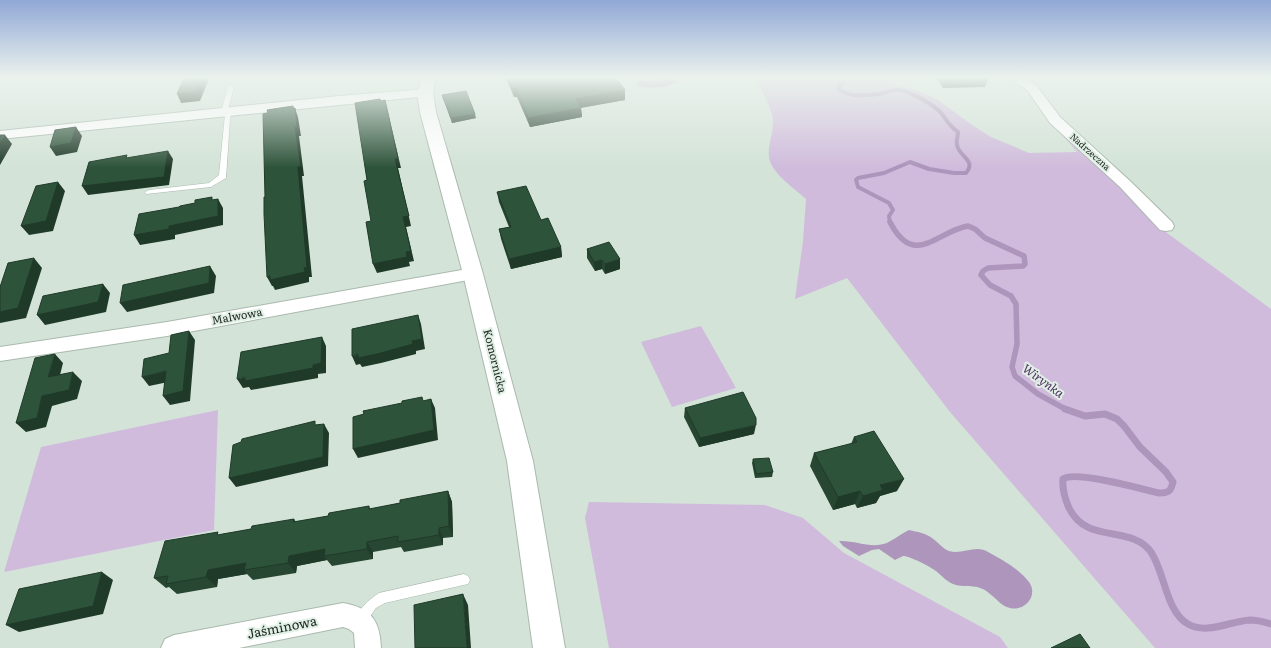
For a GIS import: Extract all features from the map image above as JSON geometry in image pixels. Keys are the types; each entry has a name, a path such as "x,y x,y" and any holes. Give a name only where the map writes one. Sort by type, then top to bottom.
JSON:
{"street":[{"path":"0,135 248,108"},
{"name":"Komornicka","path":"428,108 473,274 520,461 549,648"},
{"name":"Nadrzeczna","path":"1047,108 1055,120 1125,184 1166,226"},
{"name":"Malwowa","path":"0,354 167,329 473,274"},
{"name":"Jaśminowa","path":"174,648 332,617 353,616 360,620"},
{"path":"360,620 366,628 368,635 368,648"}],"lane":[{"path":"149,192 211,185 223,176 227,111"},
{"path":"360,620 372,604 383,597 464,580"}],"shaded area":[{"path":"770,108 949,108 991,137 1029,153 1077,152 1049,119 1099,164 1167,233 1271,309 1271,648 1155,648 950,412 847,278 795,299 803,241 806,199 782,179 771,164 769,154 773,118"},
{"path":"701,326 736,388 672,407 641,342"},
{"path":"218,410 214,530 4,572 41,447"},
{"path":"589,502 765,505 803,518 844,553 1000,637 1008,648 609,648 585,518"},
{"path":"909,530 929,536 949,551 959,552 979,549 994,555 1025,577 1032,587 1031,597 1025,605 1020,608 1010,608 1002,604 981,588 953,584 933,569 910,558 903,556 895,560 879,549 872,550 859,556 843,546 839,541 878,545 887,543"}],"building":[{"path":"295,108 297,127 295,127 301,167 298,167 307,267 304,268 305,272 270,280 270,276 267,277 264,214 263,114 268,113 267,110"},
{"path":"356,108 387,108 398,158 395,159 409,216 403,217 411,251 406,252 407,257 373,264 366,222 371,221 364,181 367,180"},
{"path":"447,108 473,108 475,114 451,118"},
{"path":"524,108 580,108 528,118"},
{"path":"76,127 71,143 50,147 55,130"},
{"path":"0,135 5,135 0,143"},
{"path":"168,151 164,177 82,186 89,162 127,155 126,158"},
{"path":"58,182 46,221 21,226 36,186"},
{"path":"526,186 541,220 548,218 561,247 509,259 499,229 511,227 497,192"},
{"path":"212,197 212,200 218,199 218,216 169,226 169,229 134,235 139,214 179,207 195,203 195,200"},
{"path":"609,242 620,259 605,264 602,260 594,262 587,249"},
{"path":"34,258 18,308 0,312 0,287 8,263"},
{"path":"210,266 209,283 120,303 123,285"},
{"path":"103,284 98,302 37,315 43,296"},
{"path":"418,315 422,339 412,341 413,344 377,354 358,358 358,354 352,356 352,329"},
{"path":"189,331 183,391 163,396 166,371 142,377 144,359 169,353 171,335"},
{"path":"322,337 321,363 313,365 313,368 245,381 245,377 237,379 241,352"},
{"path":"55,354 48,377 73,372 69,390 42,396 37,418 16,423 35,358"},
{"path":"743,392 756,418 756,425 700,438 685,408"},
{"path":"422,397 423,401 431,399 434,430 353,449 353,417 364,414 363,411 402,403 402,401"},
{"path":"315,421 315,425 324,424 323,457 229,478 233,445 241,442 242,439"},
{"path":"874,431 904,479 880,485 883,490 863,496 860,491 838,497 814,453 857,442 854,437"},
{"path":"769,458 773,472 756,474 753,459"},
{"path":"448,491 449,526 439,528 439,535 398,542 398,536 367,542 367,549 324,556 325,549 289,556 288,563 244,570 246,563 208,570 206,577 166,584 168,576 154,578 165,541 218,532 217,535 251,529 252,526 294,519 293,522 328,516 329,513 369,506 369,509 400,503 400,500"},
{"path":"102,572 93,606 6,625 19,589"},
{"path":"463,594 467,648 415,648 414,605"},
{"path":"1080,634 1090,648 1051,648"}],"waterway":[{"name":"Wirynka","path":"890,223 889,216 893,210 889,203 858,187 856,180 858,178 884,173 910,162 929,169 954,173 966,173 969,169 969,162 958,149 958,132 951,126 937,108"},
{"name":"Wirynka","path":"890,222 899,236 908,243 917,245 926,244 957,229 968,226 975,229 985,238 1024,256 1025,264 1023,266 988,268 983,271 981,275 990,285 1011,296 1016,304 1017,344 1012,367 1015,376 1038,394 1066,409"},
{"name":"Wirynka","path":"1066,409 1085,416 1105,414 1117,419 1140,447 1166,472 1173,482 1169,491 1159,493 1094,478 1070,477 1063,479 1063,490 1066,501 1077,519 1087,527 1132,539 1142,544 1151,552 1160,570 1166,591 1175,611 1188,624 1203,628 1211,628 1250,620 1271,624"}]}
